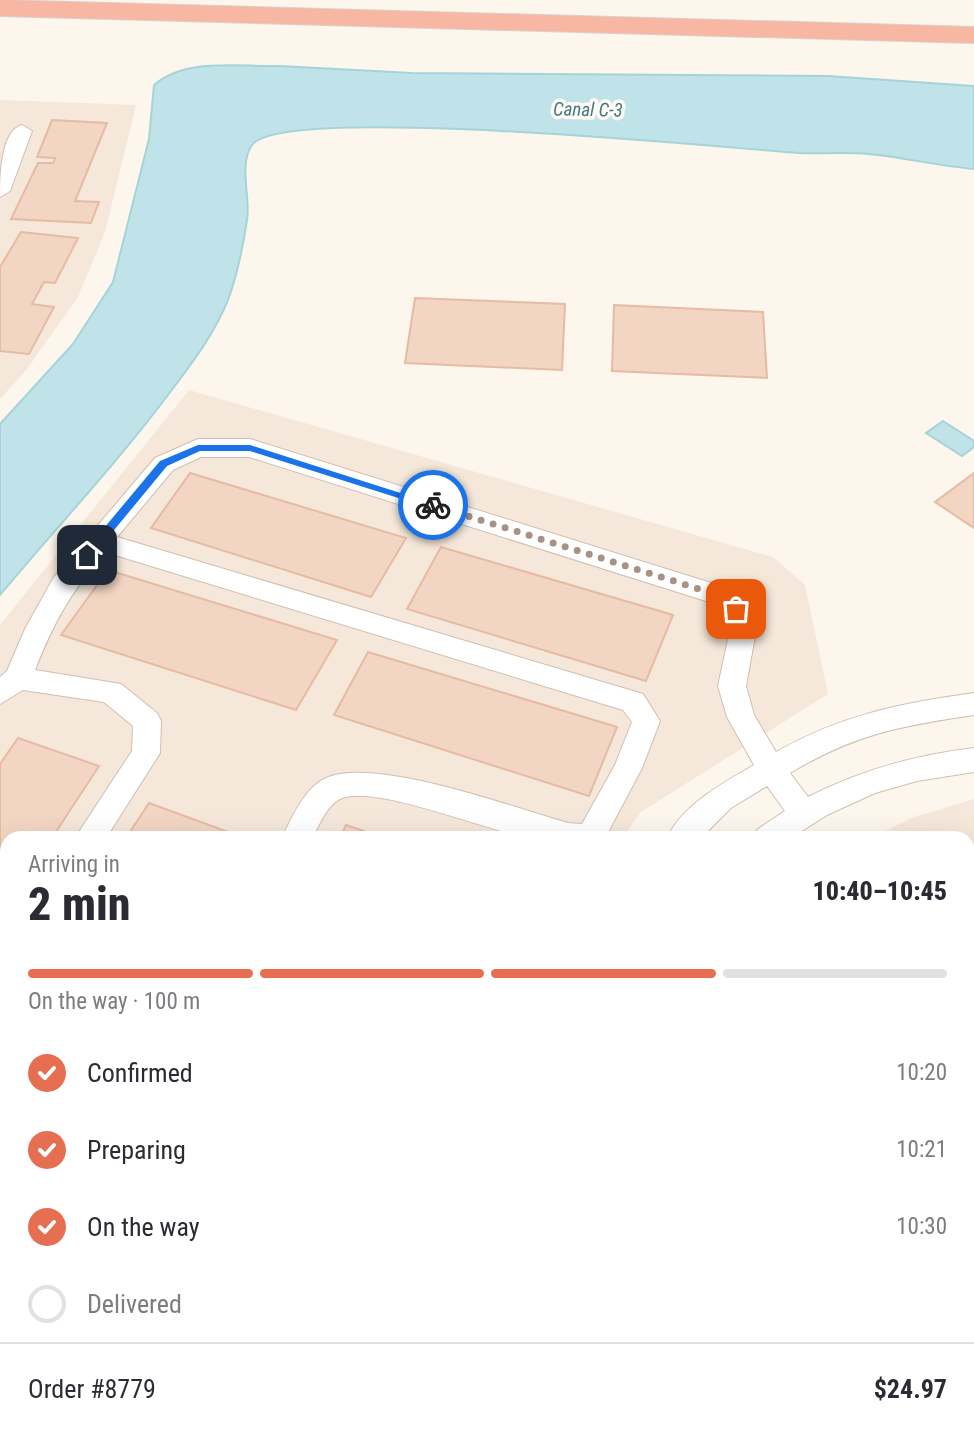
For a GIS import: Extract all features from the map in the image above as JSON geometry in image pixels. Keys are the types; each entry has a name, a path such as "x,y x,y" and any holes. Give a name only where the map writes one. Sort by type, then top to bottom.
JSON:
{"highway":[{"path":"0,8 974,35"}],"street":[{"path":"0,189 22,131"},
{"path":"95,831 146,753 147,721 111,692 9,685 63,584 164,464 198,448 250,448 715,594 736,609 744,625 732,686 741,717 770,768 803,813"},
{"path":"100,541 633,702 646,721 628,768 593,831"},
{"path":"689,831 721,799 820,741 897,715 974,704"},
{"path":"778,831 843,790 899,773 974,760"},
{"path":"302,831 323,795 337,786 374,783 550,831"}],"shaded area":[{"path":"0,100 136,105 105,232 78,297 27,369 0,399"},
{"path":"189,390 773,557 805,585 828,694 641,812 627,831 0,831 0,625"},
{"path":"974,799 974,831 885,831 911,818"}],"water":[{"name":"Canal C-3","path":"280,66 412,73 828,76 974,86 974,169 868,154 798,153 510,131 340,128 281,133 252,145 245,172 248,211 242,250 231,291 217,324 195,359 151,417 0,595 0,424 73,344 113,282 149,139 154,85 181,70 197,67"},
{"path":"943,421 974,441 974,447 962,456 926,433"}],"building":[{"path":"52,120 107,123 75,201 99,202 91,223 11,219 38,163 53,163 55,158 37,157"},
{"path":"21,232 78,238 55,283 44,282 32,304 54,307 29,354 0,351 0,267"},
{"path":"415,298 565,304 562,370 405,363"},
{"path":"614,305 763,312 767,378 612,371"},
{"path":"190,473 406,538 371,597 151,528"},
{"path":"974,473 974,528 935,502"},
{"path":"441,547 673,615 646,681 407,609"},
{"path":"108,570 337,640 296,710 61,635"},
{"path":"368,652 617,727 589,796 334,715"},
{"path":"18,738 99,766 57,831 0,831 0,764"},
{"path":"149,803 226,831 131,831"},
{"path":"346,825 364,831 343,831"}],"way so far":[{"path":"433,505 715,594 736,609"}],"route":[{"path":"87,555 164,464 198,448 250,448 433,505"}]}
